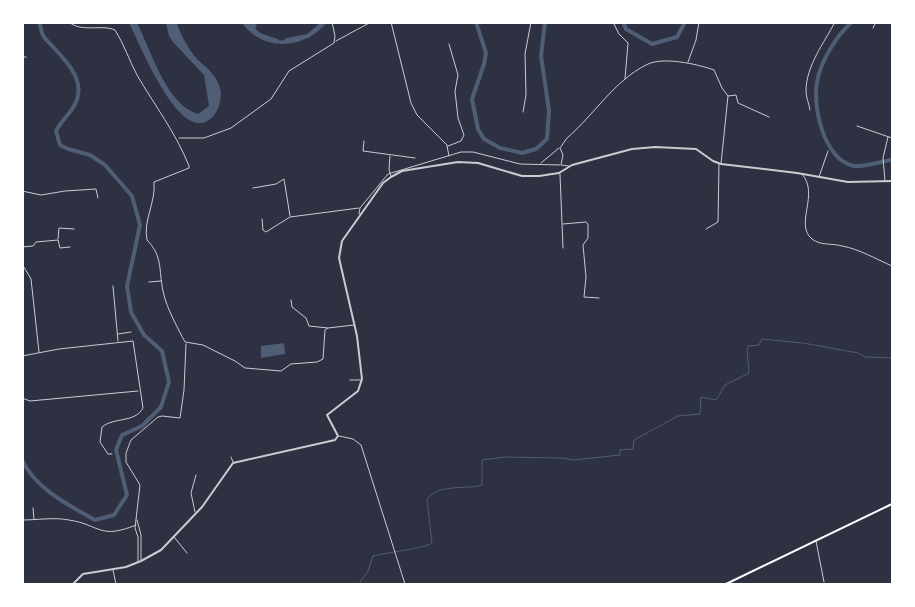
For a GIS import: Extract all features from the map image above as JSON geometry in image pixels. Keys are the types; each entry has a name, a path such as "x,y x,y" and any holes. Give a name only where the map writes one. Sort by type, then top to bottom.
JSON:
{"main road":[{"path":"726,584 892,504"}],"street":[{"path":"69,22 71,25 115,30 137,75 163,119 178,138 189,168 154,182 155,192 146,226 147,240 154,247 158,256 161,281 167,305 186,343 184,390 180,418 158,417 132,440 126,453 126,462 140,485 135,528 138,537 140,562"},
{"path":"332,22 335,41"},
{"path":"178,138 204,138 230,128 271,98 289,71 335,41 371,22"},
{"path":"391,22 411,104 417,115 446,146 449,156"},
{"path":"523,112 526,95 524,54 531,22"},
{"path":"613,22 619,34 628,43 625,80"},
{"path":"688,62 696,40 699,22"},
{"path":"810,110 806,98 808,77 816,56 835,22"},
{"path":"873,28 876,22"},
{"path":"446,146 461,141 464,135 458,118 455,91 458,75 449,44"},
{"path":"22,57 26,56"},
{"path":"539,164 560,148 567,138 625,80 648,63 688,62 715,71 722,88 728,96 720,164 718,222 706,229"},
{"path":"728,96 736,95 738,103 769,117"},
{"path":"857,126 892,138"},
{"path":"885,182 883,158 888,137"},
{"path":"364,141 362,151 415,158"},
{"path":"360,215 360,208 381,180 390,173 460,152 474,152 520,164 569,166 632,150 655,147 696,149 720,164 802,174 848,182 892,181"},
{"path":"560,148 563,155 561,165"},
{"path":"819,178 828,151"},
{"path":"390,156 390,173 392,177"},
{"path":"438,159 439,166"},
{"path":"338,436 328,415 358,391 362,379 354,325 340,258 344,236 383,183 402,171 464,162 478,163 522,176 560,173 569,166"},
{"path":"560,173 563,248"},
{"path":"802,174 810,187 805,223 810,238 818,243 849,248 892,266"},
{"path":"253,188 276,184 284,179 290,217"},
{"path":"22,191 41,195 96,189 98,198"},
{"path":"262,219 263,230 266,232 290,217 360,208"},
{"path":"563,224 586,222 588,224 588,238 583,246 586,277 584,297 599,298"},
{"path":"70,247 59,248 59,228 74,229"},
{"path":"22,247 33,246 36,242 46,240 58,240"},
{"path":"22,264 31,279 39,353"},
{"path":"149,282 161,281"},
{"path":"113,286 118,342"},
{"path":"291,300 292,307 306,318 308,325 328,328 354,325"},
{"path":"186,343 203,345 245,368 282,371 291,364 317,362 323,359 325,330 328,328"},
{"path":"118,334 131,332"},
{"path":"22,356 131,340 134,342 140,374 139,390 143,408 130,418 107,423 101,429 100,442 108,454 112,454"},
{"path":"350,380 362,379"},
{"path":"22,398 30,401 139,390"},
{"path":"73,584 83,574 140,562 161,550 195,512 202,507 233,463 335,440 338,436"},
{"path":"338,436 353,439 361,445 405,584"},
{"path":"231,457 233,463"},
{"path":"195,512 191,493 196,475"},
{"path":"33,508 34,520"},
{"path":"136,517 141,535 140,562"},
{"path":"22,520 72,520 97,530 113,533 136,525"},
{"path":"174,537 187,553"},
{"path":"816,540 824,582"},
{"path":"113,569 116,584"}],"water":[{"path":"129,23 137,23 161,75 177,100 187,109 198,114 209,106 204,75 169,36 166,23 177,23 191,51 218,81 221,94 219,106 215,114 203,123 189,120 176,108 152,71"},
{"path":"242,23 257,25 254,31 273,41 308,36 327,23 307,38 284,44 262,39 251,33"},
{"path":"284,343 285,354 261,358 261,346"}],"waterway":[{"path":"22,460 44,488 74,508 95,520 114,515 127,495 116,450 122,435 142,426 161,407 169,382 162,351 144,335 131,312 127,286 140,225 132,196 105,165 90,155 60,145 56,131 74,106 78,96 78,86 71,68 43,35 39,22"},
{"path":"246,22 259,35 277,41"},
{"path":"287,40 308,36 324,22"},
{"path":"476,22 486,53 472,99 478,129 484,139 500,148 522,153 536,149 547,139 549,111 541,56 545,22"},
{"path":"623,22 626,29 652,44 677,37 685,22"},
{"path":"852,22 831,47 818,77 816,101 822,129 827,142 843,162 859,166 892,160"},
{"path":"359,584 368,571 373,556 422,547 432,543 427,500 438,491 445,489 482,485 482,460 504,457 563,458 573,460 620,455 620,450 633,449 634,440 678,416 700,414 701,397 716,400 725,385 749,373 748,346 759,345 762,339"},
{"path":"763,339 802,343"},
{"path":"803,343 858,353 865,357 892,358"}]}
